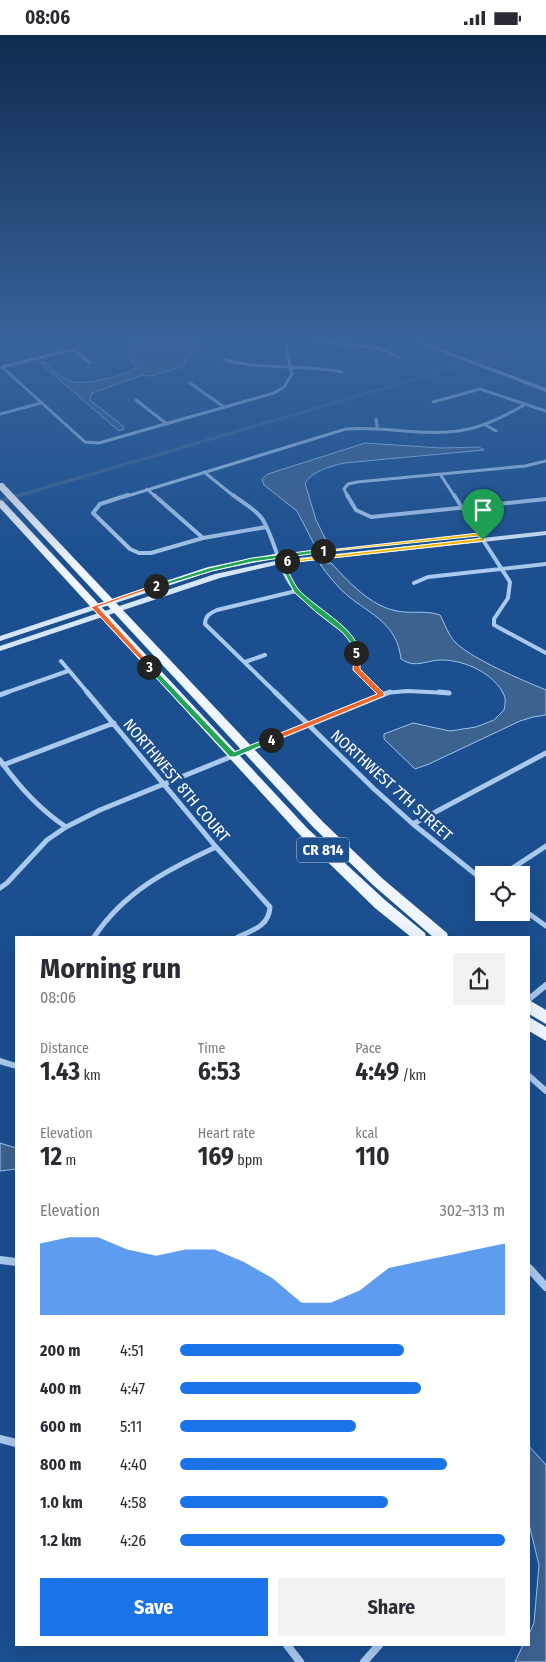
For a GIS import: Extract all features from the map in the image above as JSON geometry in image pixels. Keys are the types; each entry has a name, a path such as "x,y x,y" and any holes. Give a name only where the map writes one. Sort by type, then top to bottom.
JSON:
{"main road":[{"name":"CR 814","path":"0,485 353,861 441,936"},
{"name":"CR 814","path":"2,505 98,611 329,857 380,904 419,936"},
{"path":"0,649 114,605 279,559 481,537 546,527"},
{"path":"481,537 546,533"},
{"path":"0,639 98,611"},
{"path":"530,1007 546,1018"},
{"path":"530,1024 546,1035"}],"street":[{"path":"57,417 85,442 90,444 193,417"},
{"path":"157,417 167,425"},
{"path":"266,527 203,538 151,553 139,553 130,549 93,513 100,504 339,431 377,426 458,431 484,424 499,417"},
{"path":"376,419 377,426"},
{"path":"484,424 496,431"},
{"path":"546,461 525,466 357,481 348,484 344,489 355,511 361,515 371,517 546,499"},
{"path":"204,472 262,518 279,559 296,591 313,607 345,631 354,642 356,670 382,694"},
{"path":"440,474 510,582 511,594 507,605 494,619 494,625 546,653"},
{"path":"147,489 203,538"},
{"path":"414,583 428,577 546,565"},
{"name":"NORTHWEST 7TH STREET","path":"296,591 216,610 205,619 205,625 413,825 475,874"},
{"path":"245,662 264,655"},
{"name":"NORTHWEST 8TH COURT","path":"61,661 216,847 270,907 271,915 267,923 240,936"},
{"path":"0,695 68,671"},
{"path":"0,889 8,883 47,840 66,827 100,810 382,694 396,690 448,693"},
{"path":"66,827 49,816 21,790 2,763 114,723"},
{"path":"413,825 546,753"},
{"path":"516,866 546,846"},
{"path":"95,936 114,911 158,875 216,847"},
{"path":"530,914 546,926"},
{"path":"530,998 546,985"},
{"path":"0,1061 15,1066"},
{"path":"530,1077 546,1091"},
{"path":"0,1260 15,1262"},
{"path":"530,1269 546,1287"},
{"path":"0,1439 15,1443"},
{"path":"288,1646 300,1662"},
{"path":"364,1662 378,1646"}],"water":[{"path":"103,417 111,417 123,426 124,429 119,431"},
{"path":"365,443 441,448 479,447 484,450 344,463 317,472 305,483 316,520 327,542 314,544 297,511 264,485 262,479 268,474"},
{"path":"331,563 369,599 378,604 397,611 440,615 451,637 464,649 499,669 546,690 546,715 520,721 415,769 384,739 384,734 413,723 450,731 476,727 494,720 504,710 504,695 486,674 469,665 442,660 416,664 401,659 399,647 389,629 382,621 344,592 320,564"},
{"path":"0,1143 15,1148 15,1169 0,1171"},
{"path":"530,1447 546,1465 546,1662 515,1662 523,1646 530,1646 530,1632 534,1623 539,1565 530,1528"}],"waterway":[{"path":"0,501 287,417"}],"route":[{"path":"479,534 483,540 280,562 296,591 308,603 345,631 354,642 356,670 382,694 232,755 94,607 211,569 278,555 479,534"}]}
